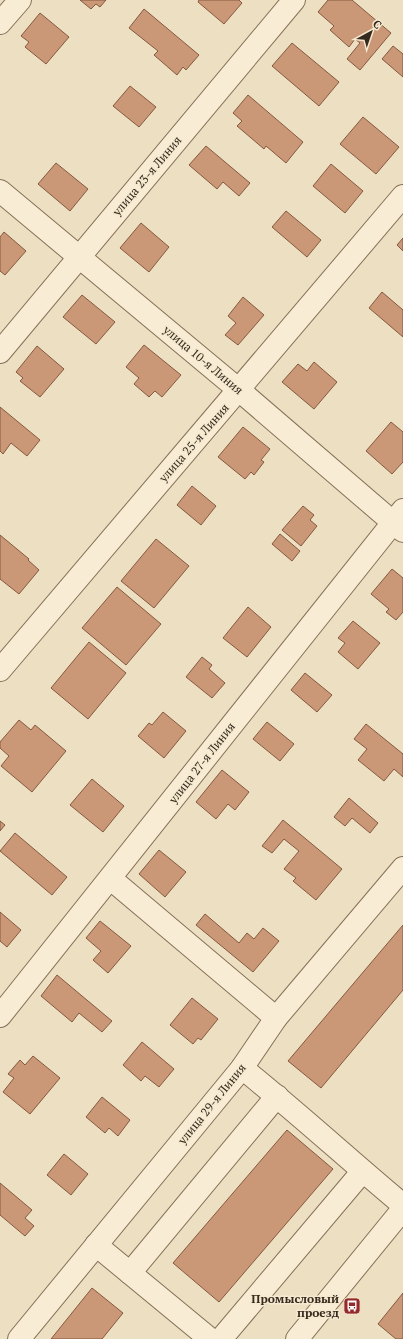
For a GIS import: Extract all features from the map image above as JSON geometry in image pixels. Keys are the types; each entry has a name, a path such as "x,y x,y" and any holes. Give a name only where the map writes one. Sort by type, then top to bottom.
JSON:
{"street":[{"path":"0,23 20,0"},
{"name":"улица 23-я Линия","path":"0,352 294,0"},
{"name":"улица 10-я Линия","path":"0,191 239,390 400,521"},
{"name":"улица 25-я Линия","path":"0,670 403,196"},
{"name":"улица 27-я Линия","path":"0,1016 400,521"},
{"name":"улица 29-я Линия","path":"19,1339 242,1068 276,1018 403,868"},
{"path":"111,879 276,1018"},
{"path":"242,1068 278,1096 362,1172 403,1205"},
{"path":"130,1273 278,1096"},
{"path":"221,1339 362,1172"},
{"path":"297,1339 403,1209"},
{"path":"96,1244 210,1339"}],"building":[{"path":"80,0 106,0 100,7 96,4 91,9"},
{"path":"199,0 239,0 242,3 224,24 198,2"},
{"path":"328,0 352,0 391,33 360,70 347,59 360,43 355,39 349,47 330,30 334,26 318,12"},
{"path":"144,9 199,55 186,70 183,67 177,75 154,55 158,51 129,28"},
{"path":"40,13 69,37 46,64 25,47 29,42 21,36"},
{"path":"292,43 339,82 319,106 272,66"},
{"path":"393,46 403,54 403,77 382,59"},
{"path":"130,86 156,107 139,127 113,106"},
{"path":"248,95 303,142 286,163 266,146 264,149 237,126 242,121 233,113"},
{"path":"363,117 399,147 376,174 340,144"},
{"path":"206,146 250,183 239,196 223,182 217,189 189,165"},
{"path":"56,163 88,189 70,211 38,184"},
{"path":"331,164 363,191 345,213 313,186"},
{"path":"286,211 321,240 307,257 272,227"},
{"path":"141,223 169,247 149,272 120,248"},
{"path":"4,232 26,251 5,275 0,271 0,237"},
{"path":"403,238 403,251 397,245"},
{"path":"382,292 403,310 403,337 369,308"},
{"path":"82,295 115,322 96,344 63,317"},
{"path":"243,297 264,315 238,345 225,335 236,323 228,316"},
{"path":"144,345 181,375 162,397 155,391 149,397 134,384 139,378 126,367"},
{"path":"37,346 64,369 40,397 20,381 23,378 16,372"},
{"path":"314,362 337,382 314,409 282,382 298,364 307,371"},
{"path":"0,407 40,440 27,456 11,443 3,454 0,451"},
{"path":"391,422 403,432 403,462 392,474 366,451"},
{"path":"243,427 270,449 261,460 264,462 254,475 251,472 245,479 218,457"},
{"path":"192,486 216,506 201,525 177,505"},
{"path":"303,506 314,515 310,520 317,526 301,546 282,530"},
{"path":"280,534 300,551 292,561 272,544"},
{"path":"0,535 29,559 28,560 39,570 19,594 0,579"},
{"path":"156,539 189,566 154,608 121,581"},
{"path":"392,569 403,578 403,612 396,620 386,612 389,609 371,594"},
{"path":"117,587 161,624 126,665 82,628"},
{"path":"248,607 271,627 247,657 223,638"},
{"path":"353,621 380,643 358,669 338,652 345,643 338,638"},
{"path":"89,642 126,673 88,719 51,688"},
{"path":"202,657 212,665 209,669 225,683 212,698 186,677"},
{"path":"305,673 332,695 317,712 291,690"},
{"path":"163,712 186,731 164,758 138,736 149,723 152,725"},
{"path":"19,720 31,730 35,725 66,751 32,792 1,766 9,756 0,748 0,742"},
{"path":"267,722 294,744 280,761 253,739"},
{"path":"366,724 403,754 403,777 394,769 384,781 358,760 367,749 354,739"},
{"path":"222,770 249,792 235,810 228,804 216,819 196,802"},
{"path":"92,779 124,806 103,832 70,805"},
{"path":"349,798 378,823 370,833 352,818 345,826 334,817"},
{"path":"283,820 342,869 316,900 293,881 296,878 284,869 299,851 284,839 272,853 262,846"},
{"path":"0,821 5,825 0,831"},
{"path":"15,833 67,877 52,895 0,851"},
{"path":"159,850 186,872 165,897 139,874"},
{"path":"0,912 21,930 7,947 0,941"},
{"path":"205,914 239,943 247,933 254,939 263,928 279,941 253,972 196,925"},
{"path":"100,921 131,946 108,973 93,960 101,951 86,938"},
{"path":"403,925 403,990 321,1088 288,1061"},
{"path":"57,975 112,1021 102,1032 79,1013 72,1022 41,996"},
{"path":"192,998 218,1019 201,1040 198,1038 193,1044 170,1025"},
{"path":"142,1042 174,1069 159,1087 145,1076 141,1081 123,1065"},
{"path":"33,1056 60,1078 30,1114 3,1092 14,1078 8,1074 20,1060 25,1065"},
{"path":"102,1097 130,1120 118,1136 109,1128 105,1133 86,1117"},
{"path":"287,1130 333,1169 219,1302 173,1263"},
{"path":"64,1154 88,1174 71,1195 47,1175"},
{"path":"0,1183 32,1210 25,1218 34,1226 25,1236 0,1215"},
{"path":"92,1288 123,1313 102,1339 51,1339"},
{"path":"403,1293 403,1339 396,1339 378,1324"}],"place":[{"name":"Промысловый проезд","path":"352,1306"}]}
